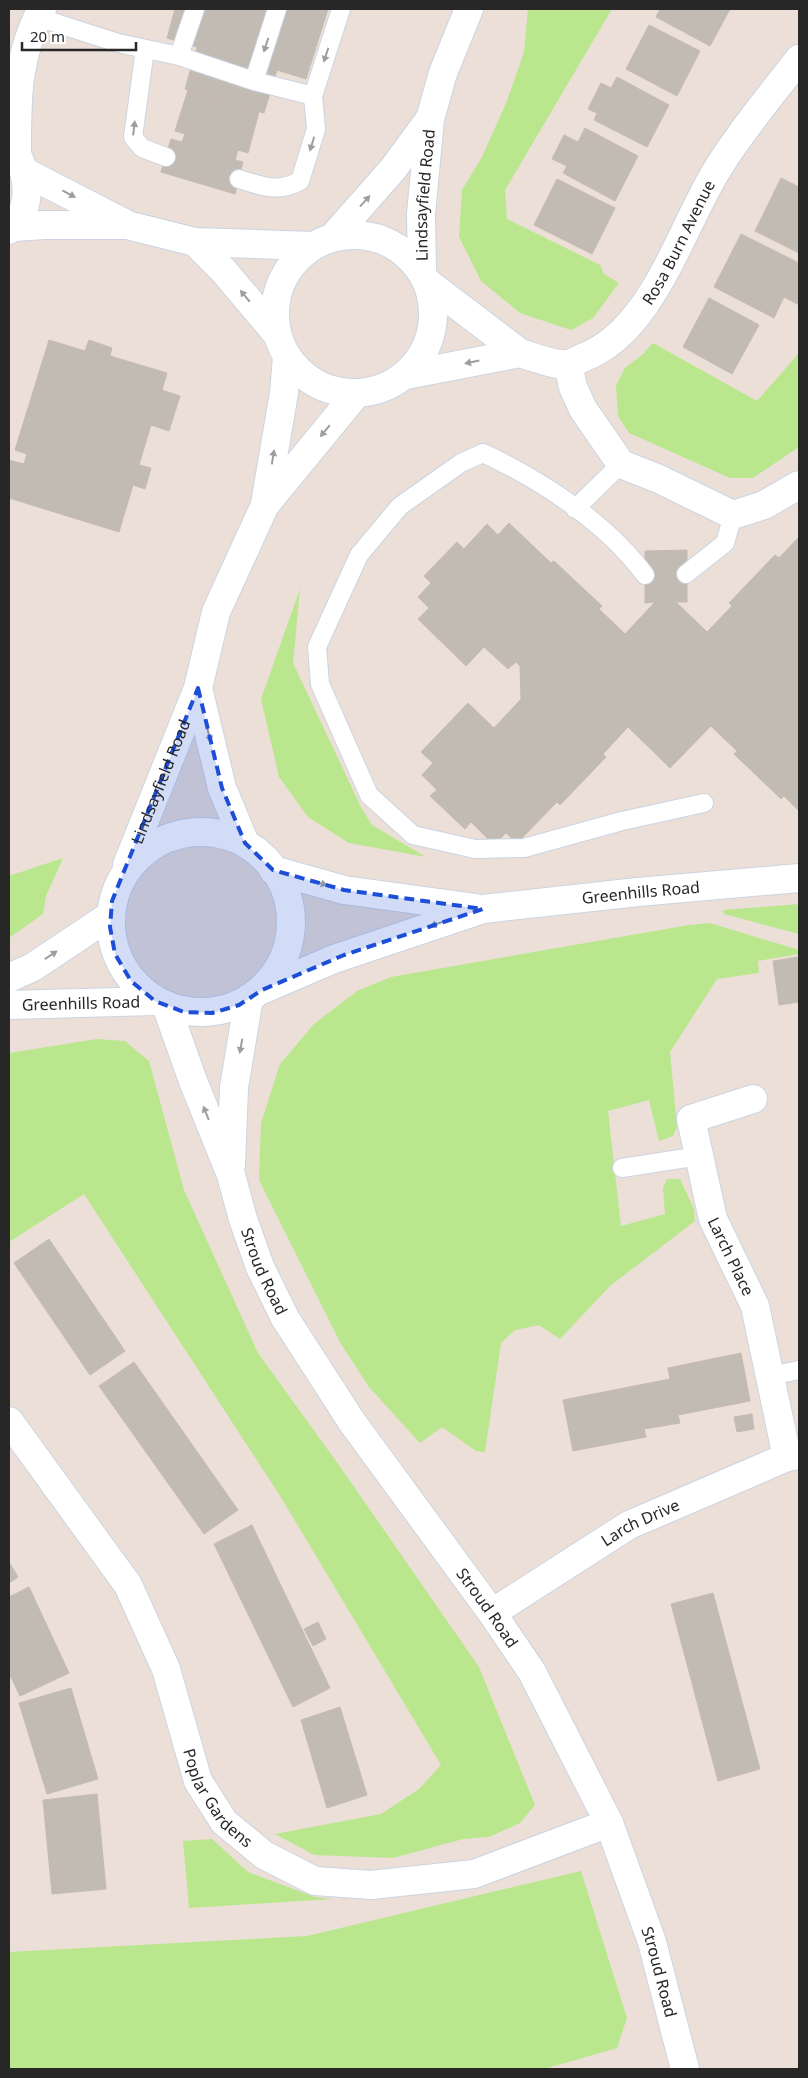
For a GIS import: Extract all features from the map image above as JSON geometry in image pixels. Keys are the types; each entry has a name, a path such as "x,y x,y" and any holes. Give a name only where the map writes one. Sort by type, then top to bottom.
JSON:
{"street":[{"name":"Lindsayfield Road","path":"425,278 421,214 430,119 443,73 470,9"},
{"path":"11,229 21,215 26,201 28,186 17,157 17,54 40,13"},
{"name":"Rosa Burn Avenue","path":"568,364 592,355 614,340 643,309 719,166 799,59"},
{"name":"Lindsayfield Road","path":"322,241 393,169 430,119"},
{"path":"17,157 127,225"},
{"path":"11,229 45,224 127,225 195,242 322,241 355,234 378,238 399,248 416,263 425,278 434,305 433,329 423,355 406,375 383,389 356,394 329,390 305,377 223,270 195,242"},
{"path":"282,345 275,306 282,280 295,261 322,241"},
{"path":"425,278 520,353 568,364 573,387 583,410 621,464 659,479 733,515 764,505 799,485"},
{"name":"Lindsayfield Road","path":"265,505 284,393 282,345"},
{"path":"406,375 520,353"},
{"name":"Lindsayfield Road","path":"160,1003 131,981 115,954 110,927 112,901 198,688 216,612 265,505 356,394"},
{"name":"Lindsayfield Road","path":"198,688 222,788 245,843"},
{"path":"122,876 139,856 162,840 186,832 217,833 245,843 268,861 284,886 291,915 289,943 279,968 256,994"},
{"name":"Greenhills Road","path":"273,870 344,890 483,909"},
{"name":"Greenhills Road","path":"9,1005 160,1003 184,1012 212,1013 239,1005 256,994 334,959 483,909 648,891 799,878"},
{"name":"Greenhills Road","path":"9,978 33,967 111,915"},
{"name":"Stroud Road","path":"231,1175 234,1087 256,994"},
{"name":"Stroud Road","path":"160,1003 231,1175 243,1219 260,1267 285,1318 352,1422 492,1613 532,1672 608,1824 652,1942 685,2069"},
{"name":"Larch Place","path":"754,1100 691,1119 713,1219 755,1306 770,1376 793,1456"},
{"name":"Poplar Gardens","path":"9,1421 128,1584 166,1669 198,1781 224,1822 264,1855 315,1881 371,1885 474,1874 608,1824"},
{"name":"Larch Drive","path":"492,1613 629,1525 793,1456"}],"lane":[{"path":"179,56 195,9"},
{"path":"254,81 277,9"},
{"path":"239,179 270,188 290,186 300,181 316,129 313,96 340,9"},
{"path":"40,13 118,43 179,56 254,81 313,96"},
{"path":"145,48 133,136 142,148 166,157"},
{"path":"645,575 628,552 559,495 483,453 461,463 400,506 359,555 317,648 320,684 369,795 412,834 475,849 524,848 622,821 704,803"},
{"path":"575,510 621,464"},
{"path":"686,574 725,542 733,515"},
{"path":"622,1168 699,1156"},
{"path":"770,1376 799,1370"}],"highlighted area":[{"path":"198,688 222,788 245,843 273,870 344,890 483,909 344,955 262,990 239,1005 212,1013 184,1012 155,1001 131,981 115,954 110,927 112,901"}],"green space":[{"path":"528,9 612,9 505,190 507,219 600,265 604,274 619,283 593,318 571,330 520,313 481,281 459,237 462,190 482,157 507,101 524,52"},
{"path":"653,343 757,401 799,353 799,447 753,478 730,478 629,433 618,416 616,385 625,368 643,354"},
{"path":"300,589 293,663 361,807 372,825 426,857 349,843 308,817 279,777 261,699"},
{"path":"63,858 46,896 43,914 9,938 9,876"},
{"path":"799,904 799,934 724,914 723,910"},
{"path":"710,923 799,950 799,954 758,961 759,973 717,979 670,1052 677,1127 673,1136 659,1141 649,1100 608,1111 621,1226 665,1214 663,1188 667,1179 680,1179 694,1209 695,1221 610,1286 560,1339 539,1325 515,1330 501,1343 485,1452 476,1451 442,1427 420,1443 369,1387 341,1344 259,1180 261,1123 280,1064 314,1024 357,991 391,977 689,925"},
{"path":"97,1039 125,1041 149,1061 184,1190 258,1353 341,1468 479,1667 535,1805 520,1823 489,1837 463,1839 393,1858 314,1855 275,1834 381,1814 419,1789 441,1765 282,1499 84,1194 9,1242 9,1053"},
{"path":"212,1839 248,1872 315,1897 332,1899 189,1908 183,1841"},
{"path":"581,1871 627,2018 617,2048 544,2069 9,2069 9,1952 307,1936"}],"building":[{"path":"175,9 328,9 306,79 277,70 264,113 185,89 197,47 167,38"},
{"path":"660,9 730,9 710,46 656,17"},
{"path":"649,25 700,51 677,96 626,69"},
{"path":"617,77 669,105 647,147 594,120 597,113 588,109 601,83 611,88"},
{"path":"188,90 259,112 248,153 238,150 235,160 243,162 235,194 161,172 171,139 182,142 185,134 175,131"},
{"path":"585,128 638,156 615,201 563,173 567,166 552,159 564,135 578,142"},
{"path":"781,178 799,187 799,253 755,231"},
{"path":"557,179 615,208 592,254 534,225"},
{"path":"741,234 799,263 799,305 784,297 774,318 714,287"},
{"path":"709,298 759,325 732,374 683,347"},
{"path":"49,340 85,351 89,340 112,348 110,356 167,373 162,390 180,396 169,431 151,425 139,465 151,468 145,489 133,485 119,532 9,498 9,460 24,464 27,454 15,450"},
{"path":"509,523 551,563 554,561 602,606 599,609 625,634 655,602 645,603 645,551 687,550 687,602 676,602 707,632 732,606 729,603 775,555 779,558 799,537 799,811 784,796 781,799 734,754 737,751 711,726 670,768 628,727 603,754 606,757 560,805 557,802 517,843 506,833 494,845 471,822 465,829 430,796 437,790 422,775 433,763 421,752 468,703 494,728 521,699 520,666 516,662 508,669 484,647 466,666 418,619 429,608 418,597 431,583 424,576 457,542 464,549 487,524 498,535"},
{"path":"799,957 799,1002 779,1005 773,961"},
{"path":"49,1239 125,1351 90,1375 14,1263"},
{"path":"741,1353 750,1401 678,1415 680,1423 644,1429 646,1437 573,1451 563,1400 670,1379 668,1368"},
{"path":"134,1362 238,1510 204,1534 99,1386"},
{"path":"752,1414 754,1429 737,1432 734,1417"},
{"path":"252,1525 330,1688 293,1707 214,1544"},
{"path":"9,1562 18,1577 9,1583"},
{"path":"29,1587 69,1673 20,1696 9,1673 9,1597"},
{"path":"713,1593 760,1769 718,1781 671,1604"},
{"path":"318,1622 326,1639 313,1646 304,1629"},
{"path":"71,1688 98,1779 47,1794 19,1703"},
{"path":"340,1707 367,1795 327,1808 301,1720"},
{"path":"97,1794 106,1889 52,1894 43,1800"}]}
